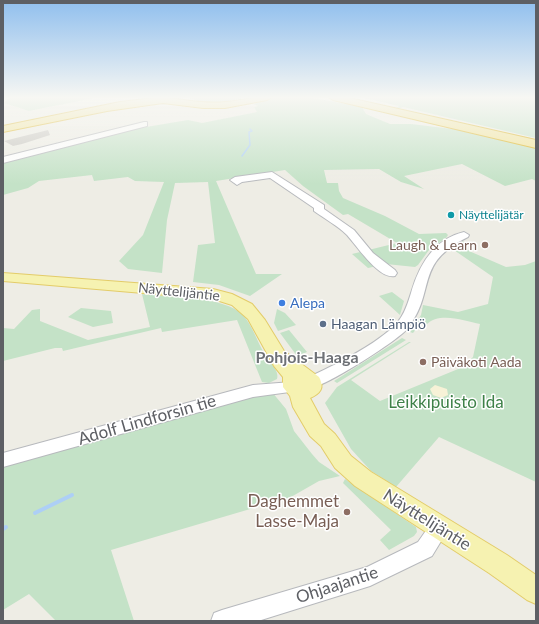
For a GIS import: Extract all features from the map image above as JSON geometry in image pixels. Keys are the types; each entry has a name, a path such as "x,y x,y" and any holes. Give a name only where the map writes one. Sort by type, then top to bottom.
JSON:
{"highway":[{"path":"3,129 17,126"},
{"path":"459,126 536,144"},
{"path":"472,126 536,141"}],"main road":[{"name":"Näyttelijäntie","path":"3,273 62,279 75,282"},
{"name":"Näyttelijäntie","path":"3,277 213,294 231,298 244,304 252,312 278,355 278,360 302,385 311,422 321,435 328,440 343,462 362,479 498,564 536,591"}],"street":[{"path":"3,160 136,126"},
{"path":"237,182 235,180 272,175 282,184 290,187 320,206 318,210 350,232 369,254 391,273"},
{"path":"302,385 350,361 402,327 412,307 430,259 446,244 464,235"},
{"name":"Adolf Lindforsin tie","path":"3,460 252,390 302,385"},
{"name":"Ohjaajantie","path":"222,621 370,576 425,549 439,528"}],"green space":[{"path":"151,126 429,126 461,130 536,147 536,181 532,179 505,186 462,164 404,176 424,189 401,182 379,169 324,170 327,183 338,183 339,191 343,198 385,216 419,234 446,233 448,235 429,250 415,267 386,264 368,268 352,254 397,243 348,214 343,215 303,186 285,170 216,181 256,274 282,274 250,296 219,285 193,282 198,245 215,243 208,182 175,183 167,220 162,273 128,269 119,261 143,235 164,182 135,181 128,177 94,181 92,175 39,181 28,188 3,195 3,161 128,130"},
{"path":"485,126 536,126 536,138"},
{"name":"Leikkipuisto Ida","path":"463,241 469,251 506,267 525,265 536,261 536,482 439,437 396,487 371,471 351,449 325,403 337,387 409,342 411,342 351,380 380,401 463,367 473,357 480,324 460,319 445,318 431,321 426,325 421,323 413,333 410,332 421,315 423,305 458,312 488,304 493,277 451,248"},
{"path":"392,292 404,301 400,315 379,296"},
{"path":"142,294 196,298 223,304 234,309 243,315 249,323 264,353 277,373 277,379 269,383 262,382 237,320 162,332 161,328 63,351 62,348 55,348 3,361 3,328 14,329 32,310 40,309 40,321 88,340 150,327"},
{"path":"81,308 111,311 113,323 93,327 68,317"},
{"path":"277,309 285,313 296,325 278,331 274,323"},
{"path":"289,330 307,352 297,356 280,333"},
{"path":"402,338 406,340 337,383 334,381"},
{"path":"272,392 286,409 294,431 312,454 319,462 340,476 319,481 291,497 111,550 134,621 56,621 29,594 3,610 3,466 236,400"},
{"path":"345,479 416,527 417,532 414,536 389,550 380,540 391,530 343,483"}],"sand":[{"path":"435,385 447,389 448,395 441,398 433,395 430,389"}],"building":[{"path":"48,130 50,135 22,144 13,146 4,141"}],"waterway":[{"path":"242,156 250,145 249,132 252,131 250,129"},
{"path":"35,513 72,495"}],"place":[{"name":"Näyttelijätär","path":"451,215"},
{"name":"Laugh & Learn","path":"485,245"},
{"name":"Alepa","path":"282,303"},
{"name":"Haagan Lämpiö","path":"323,324"},
{"name":"Päiväkoti Aada","path":"423,362"},
{"name":"Daghemmet Lasse-Maja","path":"347,512"}],"district":[{"name":"Pohjois-Haaga","path":"307,358"}]}
